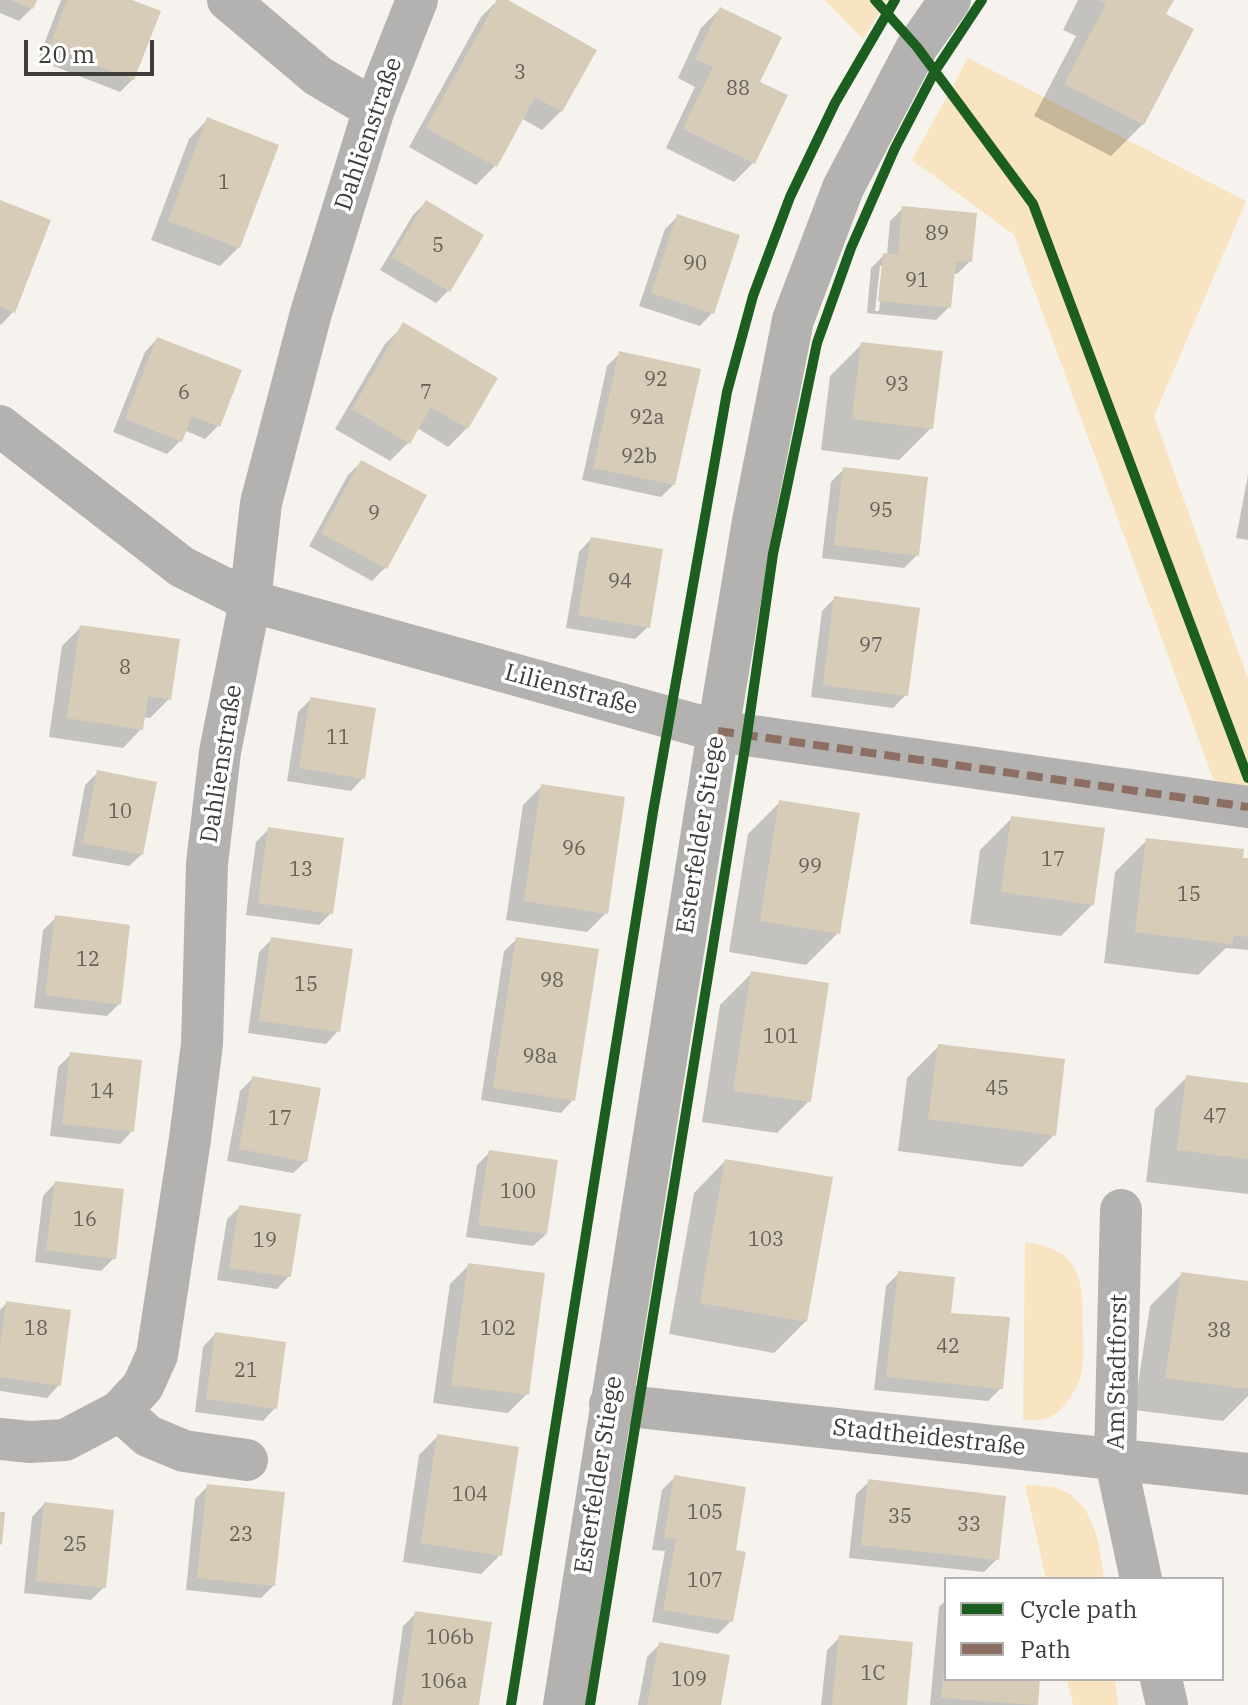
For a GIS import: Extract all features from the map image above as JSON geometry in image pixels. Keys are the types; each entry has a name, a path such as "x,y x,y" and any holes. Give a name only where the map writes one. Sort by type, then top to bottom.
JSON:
{"street":[{"path":"228,0 318,76 374,109"},
{"name":"Dahlienstraße","path":"0,1439 30,1442 65,1440 120,1411 143,1386 157,1355 202,1044 207,864 220,752 250,601 261,503 311,313 374,109 417,0"},
{"name":"Esterfelder Stiege","path":"564,1705 718,731 753,521 793,320 843,188 917,47 950,0"},
{"name":"Lilienstraße","path":"0,426 182,567 250,601 718,731 1248,807"},
{"name":"Am Stadtforst","path":"1121,1210 1115,1457 1141,1577"},
{"name":"Stadtheidestraße","path":"610,1404 1248,1474"},
{"path":"120,1411 148,1436 184,1451 247,1460"},
{"path":"1161,1681 1167,1705"}],"shaded area":[{"path":"825,0 887,0 863,39"},
{"path":"968,58 1246,201 1154,416 1248,679 1248,807 1222,803 1014,235 912,160"},
{"path":"1025,1242 1059,1252 1076,1271 1082,1298 1083,1352 1078,1385 1065,1404 1048,1418 1023,1420"},
{"path":"1025,1485 1057,1488 1069,1494 1087,1513 1097,1539 1104,1577 1046,1577"},
{"path":"1067,1681 1115,1681 1118,1705 1073,1705"}],"building":[{"path":"11,0 37,0 33,9"},
{"path":"67,0 132,0 161,11 134,80 49,47"},
{"path":"497,0 508,0 597,50 562,112 535,97 497,167 426,128"},
{"path":"1098,0 1174,0 1166,14 1194,29 1144,125 1064,84 1106,4"},
{"path":"720,7 782,37 760,82 788,95 755,164 683,129 713,67 695,59"},
{"path":"207,117 279,145 240,248 168,221"},
{"path":"0,200 51,220 15,313 0,307"},
{"path":"426,200 484,235 450,292 392,257"},
{"path":"902,206 977,213 972,262 956,261 951,308 878,301 883,253 898,255"},
{"path":"677,214 740,235 714,314 651,293"},
{"path":"403,322 498,378 468,429 431,407 410,444 352,409"},
{"path":"157,337 242,370 220,427 192,416 182,442 125,419"},
{"path":"861,342 943,351 933,429 852,419"},
{"path":"619,351 701,369 675,485 593,468"},
{"path":"361,460 427,495 387,569 321,533"},
{"path":"843,467 928,477 919,556 834,545"},
{"path":"591,537 663,549 650,628 578,615"},
{"path":"834,596 920,608 908,696 823,685"},
{"path":"80,625 180,639 171,700 148,696 143,730 67,718"},
{"path":"310,697 376,708 365,779 299,768"},
{"path":"97,770 157,782 143,855 83,843"},
{"path":"541,784 625,797 608,914 524,901"},
{"path":"779,800 860,813 840,934 760,921"},
{"path":"1011,816 1105,828 1094,905 1001,892"},
{"path":"268,827 344,838 333,914 258,903"},
{"path":"1146,838 1244,849 1243,858 1248,858 1248,937 1234,935 1232,944 1135,932"},
{"path":"55,915 130,925 121,1005 45,995"},
{"path":"271,937 353,949 340,1032 259,1021"},
{"path":"516,937 599,949 575,1101 493,1088"},
{"path":"751,971 829,983 811,1102 733,1091"},
{"path":"938,1044 1065,1059 1056,1136 928,1119"},
{"path":"70,1052 142,1060 134,1132 62,1124"},
{"path":"1186,1075 1248,1083 1248,1159 1177,1150"},
{"path":"252,1076 321,1088 307,1162 239,1149"},
{"path":"489,1150 558,1160 547,1234 478,1225"},
{"path":"725,1159 833,1177 807,1322 700,1303"},
{"path":"55,1181 124,1189 116,1259 46,1250"},
{"path":"239,1205 301,1214 291,1277 229,1268"},
{"path":"468,1263 545,1273 529,1395 451,1385"},
{"path":"898,1271 955,1277 951,1313 1010,1317 1003,1389 886,1377"},
{"path":"1181,1272 1248,1281 1248,1389 1165,1378"},
{"path":"6,1301 71,1310 61,1386 0,1377"},
{"path":"215,1332 286,1342 277,1409 206,1399"},
{"path":"437,1434 519,1447 502,1556 421,1543"},
{"path":"674,1475 746,1487 736,1550 746,1552 733,1622 663,1610 676,1539 664,1538"},
{"path":"868,1479 1006,1496 999,1560 861,1545"},
{"path":"207,1484 285,1492 275,1586 197,1578"},
{"path":"44,1502 114,1510 106,1588 36,1581"},
{"path":"0,1512 5,1512 2,1545 0,1544"},
{"path":"415,1611 492,1622 479,1705 402,1705"},
{"path":"839,1635 913,1642 907,1705 832,1705"},
{"path":"659,1642 730,1655 721,1705 647,1705"},
{"path":"944,1671 944,1681 1040,1681 1038,1705 941,1698"}],"marked path":[{"path":"718,731 1248,807"}],"cycle path":[{"path":"875,0 917,47 1033,204 1248,778"},
{"path":"511,1705 653,812 727,392 753,296 790,197 835,103 895,0"},
{"path":"590,1705 747,735 773,554 817,343 851,248 895,148 935,71 982,0"}]}
